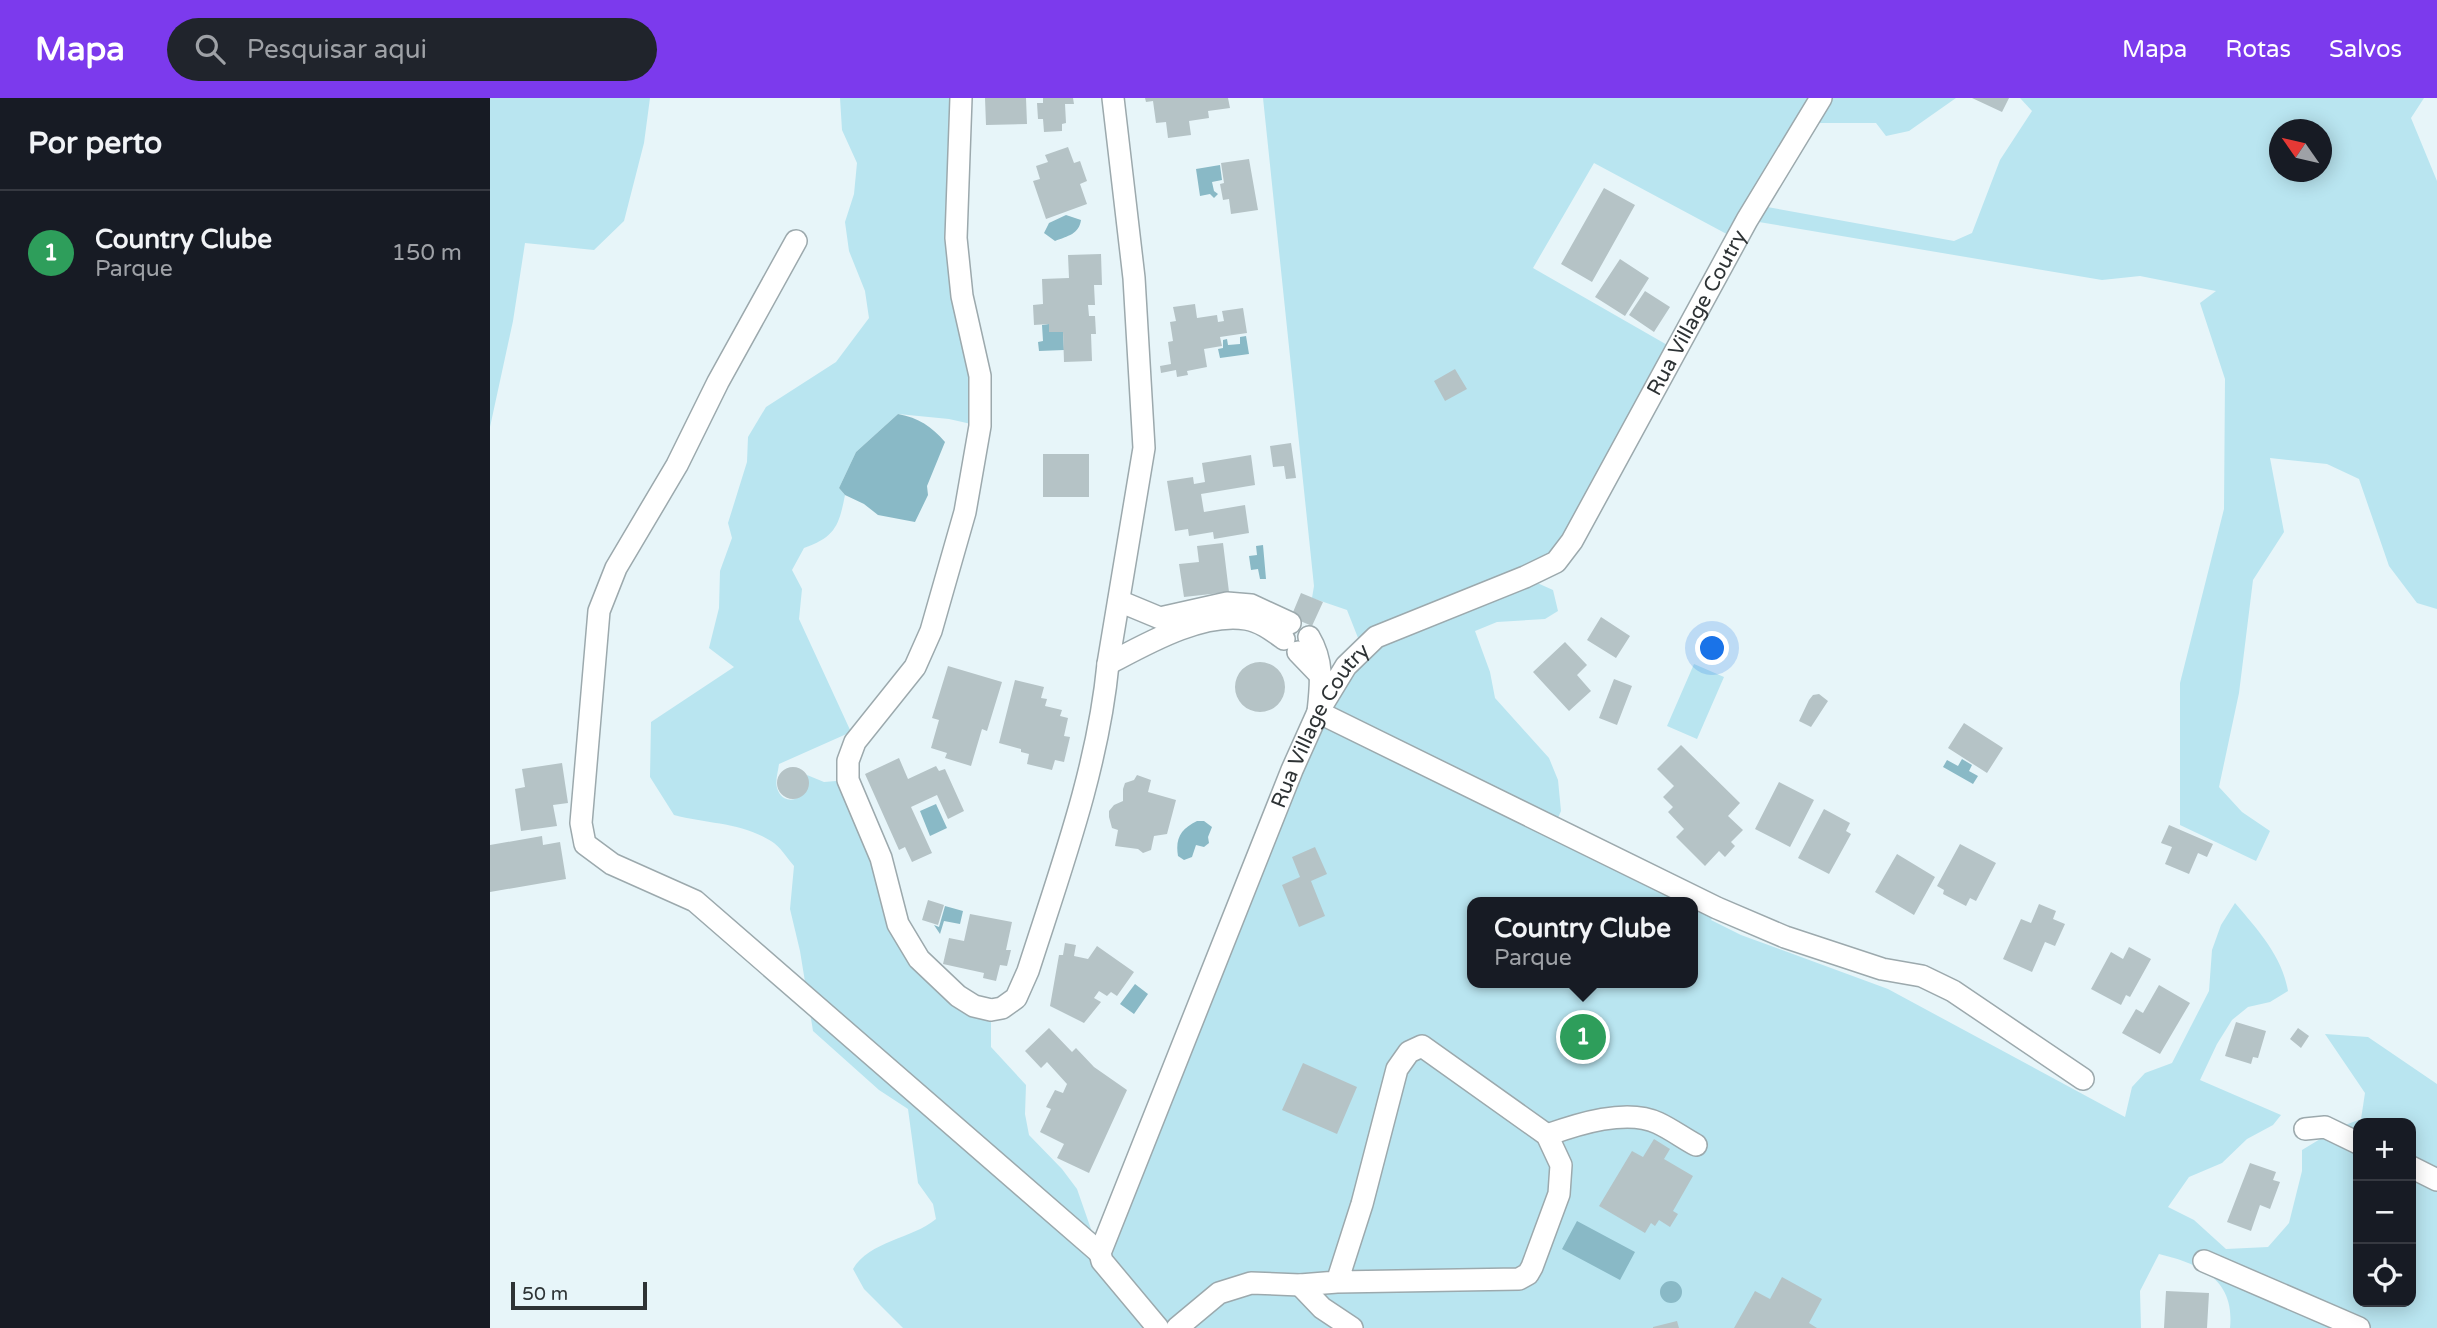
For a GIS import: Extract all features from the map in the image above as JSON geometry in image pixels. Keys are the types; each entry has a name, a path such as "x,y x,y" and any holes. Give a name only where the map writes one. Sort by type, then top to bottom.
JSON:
{"street":[{"path":"961,98 956,238 962,296 980,376 980,426 965,512 931,631 915,667 855,742 848,761 848,780 881,858 898,924 919,959 958,996 974,1006 991,1010 1002,1008 1016,998 1028,971 1082,800 1105,695 1144,448 1133,278 1113,98"},
{"name":"Rua Village Coutry","path":"1100,1254 1292,770 1318,712 1346,666 1376,637 1556,562 1578,529 1747,219 1821,98"},
{"path":"796,241 718,382 677,465 616,568 599,611 581,823 585,844 612,864 695,901 1100,1254 1102,1261 1158,1328"},
{"path":"1119,601 1160,618 1227,603 1251,605 1317,651 1322,677 1318,712 1695,897"},
{"path":"1108,664 1156,639 1205,622 1230,618 1248,619 1295,638"},
{"path":"1698,899 1785,937 1882,969 1922,976 1953,991 2083,1079"},
{"path":"1177,1328 1219,1293 1251,1283 1300,1285 1520,1279 1528,1274 1559,1194 1561,1164 1546,1135 1422,1046 1409,1052 1397,1069 1362,1204 1337,1282"},
{"path":"1546,1135 1580,1123 1634,1116 1657,1122 1696,1145"},
{"path":"2305,1129 2325,1127 2353,1141"},
{"path":"2416,1170 2437,1180"},
{"path":"2204,1261 2359,1328"},
{"path":"1300,1285 1322,1308 1352,1328"}],"shaded area":[{"path":"490,98 650,98 644,143 624,221 594,250 525,243 513,321 490,427"},
{"path":"840,98 961,98 956,238 980,426 949,419 898,414 856,452 839,488 845,495 838,522 829,535 804,548 792,570 802,589 799,619 851,732 779,764 777,788 780,794 790,800 801,796 805,791 807,775 824,782 848,780 919,959 991,1010 991,1047 1026,1085 1025,1114 1029,1135 1077,1189 1099,1252 1292,770 1362,648 1347,610 1312,598 1314,586 1263,98 1956,98 1909,131 1886,136 1876,123 1806,123 1756,205 1954,241 1972,233 2000,160 2032,111 2020,98 2424,98 2411,118 2437,181 2437,609 2417,603 2389,566 2359,479 2327,464 2270,458 2284,532 2253,580 2239,693 2219,787 2242,812 2270,831 2256,861 2180,825 2180,683 2224,509 2225,379 2200,303 2216,291 2140,276 2102,280 1747,220 1736,239 1594,163 1533,268 1676,350 1572,541 1526,578 1553,590 1558,611 1545,619 1497,622 1475,631 1490,672 1495,698 1549,758 1558,780 1561,811 1554,827 1695,897 1467,897 1467,988 1698,988 1698,899 1717,908 1711,920 1741,935 1888,989 2125,1117 2132,1087 2145,1073 2172,1063 2209,991 2212,950 2221,925 2235,903 2275,955 2288,991 2270,1002 2248,1007 2232,1020 2200,1080 2281,1115 2273,1125 2247,1139 2222,1163 2189,1177 2168,1207 2194,1220 2226,1249 2268,1247 2289,1223 2302,1171 2302,1150 2353,1122 2353,1307 2416,1307 2416,1118 2361,1118 2365,1093 2325,1034 2368,1037 2437,1084 2437,1328 2230,1328 2227,1297 2212,1276 2188,1263 2159,1254 2140,1291 2141,1328 903,1328 864,1289 853,1269 869,1252 936,1219 933,1204 918,1183 908,1109 879,1090 813,1031 790,909 794,866 777,846 760,835 736,827 674,815 650,777 651,722 734,667 709,648 719,608 720,571 732,538 728,523 747,462 748,437 766,407 836,362 869,318 865,291 849,251 845,222 854,194 857,163 842,130"},
{"path":"1220,165 1222,180 1212,182 1214,191 1218,194 1214,198 1210,194 1200,196 1196,169"},
{"path":"1066,215 1081,220 1075,231 1055,241 1044,233 1049,223"},
{"path":"1049,324 1050,332 1063,332 1064,350 1039,351 1038,342 1043,341 1042,325"},
{"path":"1246,336 1249,354 1220,358 1218,349 1223,348 1223,340 1227,339 1228,345 1240,344 1240,337"},
{"path":"898,414 924,424 945,442 927,486 928,495 915,522 878,515 864,504 845,495 839,488 856,452"},
{"path":"1263,545 1266,579 1260,579 1258,569 1251,570 1249,556 1257,555 1256,546"},
{"path":"1694,664 1724,677 1697,739 1667,726"},
{"path":"1962,759 1972,765 1969,771 1978,776 1973,784 1943,767 1947,760 1958,766"},
{"path":"936,804 947,828 930,836 920,811"},
{"path":"1197,821 1204,821 1212,827 1209,843 1204,847 1196,845 1192,857 1184,860 1178,856 1178,839 1187,827"},
{"path":"945,906 963,911 960,924 944,921 940,934 934,925 939,927"},
{"path":"1135,984 1148,994 1134,1014 1120,1004"},
{"path":"1577,1221 1635,1252 1620,1280 1562,1249"},
{"path":"1671,1281 1679,1284 1682,1292 1679,1300 1671,1303 1663,1300 1660,1292 1663,1284"}],"building":[{"path":"985,98 1026,98 1027,124 986,125"},
{"path":"1043,98 1073,98 1074,104 1065,104 1066,123 1062,124 1062,131 1044,132 1043,119 1038,119 1037,103 1043,103"},
{"path":"1145,98 1228,98 1230,108 1208,111 1209,118 1189,121 1191,135 1168,138 1166,122 1156,123 1153,101 1146,102"},
{"path":"1972,98 2009,98 2002,112"},
{"path":"1068,147 1074,163 1080,161 1087,181 1080,184 1087,204 1046,219 1033,181 1040,179 1036,166 1048,162 1045,155"},
{"path":"1249,159 1258,210 1231,214 1229,199 1223,200 1220,184 1224,183 1221,163"},
{"path":"1604,188 1635,205 1592,282 1561,264"},
{"path":"1101,254 1102,285 1094,285 1095,305 1088,305 1089,316 1095,316 1096,334 1091,334 1092,361 1064,362 1063,332 1049,332 1049,324 1034,325 1033,305 1043,304 1042,279 1069,278 1068,255"},
{"path":"1620,259 1649,278 1625,316 1595,297"},
{"path":"1645,291 1670,307 1654,332 1629,315"},
{"path":"1195,304 1197,318 1217,315 1218,322 1224,321 1222,311 1243,308 1247,333 1220,337 1222,346 1204,349 1207,367 1187,371 1188,375 1177,377 1176,370 1161,373 1160,366 1171,364 1168,342 1173,341 1170,322 1176,321 1173,307"},
{"path":"1455,369 1467,389 1445,401 1434,381"},
{"path":"1291,443 1296,478 1286,479 1284,466 1273,467 1270,446"},
{"path":"1043,454 1089,454 1089,497 1043,497"},
{"path":"1251,455 1255,485 1201,494 1204,512 1245,505 1249,533 1214,539 1213,532 1189,536 1188,529 1175,531 1167,481 1193,477 1194,484 1205,482 1202,463"},
{"path":"1223,543 1229,592 1184,597 1179,564 1199,562 1197,546"},
{"path":"1301,593 1323,602 1312,626 1291,617"},
{"path":"1601,617 1630,636 1616,658 1587,640"},
{"path":"1565,642 1587,665 1577,675 1591,691 1569,711 1533,672"},
{"path":"1260,662 1278,669 1285,687 1278,705 1260,712 1242,705 1235,687 1242,669"},
{"path":"948,666 1002,682 987,731 982,729 971,766 945,758 947,753 931,748 939,720 932,718"},
{"path":"1614,679 1632,686 1617,725 1599,718"},
{"path":"1015,680 1044,687 1041,698 1047,699 1045,706 1062,710 1060,716 1068,718 1064,736 1070,737 1064,762 1055,760 1052,770 1027,764 1029,754 999,743"},
{"path":"1819,694 1828,701 1811,727 1799,721 1809,700 1813,695"},
{"path":"1964,723 2003,748 1987,773 1948,748"},
{"path":"1681,745 1740,803 1728,816 1743,830 1731,842 1735,846 1725,857 1719,851 1705,866 1676,837 1684,829 1668,812 1673,807 1663,797 1674,786 1657,769"},
{"path":"899,758 908,779 936,766 939,771 945,769 964,811 948,819 937,795 911,807 932,853 912,862 905,847 899,850 865,774"},
{"path":"562,763 568,803 553,805 557,826 521,831 515,789 525,787 522,769"},
{"path":"793,767 804,772 809,783 804,794 793,799 782,794 777,783 782,772"},
{"path":"1137,775 1151,780 1148,792 1176,800 1167,834 1154,836 1151,850 1143,853 1138,849 1115,846 1118,830 1112,828 1109,817 1109,811 1114,805 1123,801 1125,783 1134,780"},
{"path":"1779,782 1814,800 1790,847 1755,829"},
{"path":"1824,809 1850,823 1846,831 1851,834 1829,874 1798,858"},
{"path":"2169,825 2213,844 2207,857 2198,853 2189,874 2165,864 2172,847 2161,843"},
{"path":"542,836 543,845 560,842 566,879 490,892 490,845"},
{"path":"1960,844 1996,863 1976,901 1970,898 1966,906 1943,894 1944,890 1937,886"},
{"path":"1315,847 1327,874 1311,881 1325,916 1299,927 1282,885 1300,877 1292,857"},
{"path":"1897,854 1935,877 1914,915 1875,892"},
{"path":"928,900 944,905 938,925 922,920"},
{"path":"2039,904 2056,911 2053,919 2065,924 2055,946 2045,942 2032,972 2003,959 2021,919 2031,923"},
{"path":"970,914 1012,922 1006,950 1011,950 1007,966 1000,965 996,981 983,978 984,973 943,964 949,938 964,941"},
{"path":"1065,943 1076,945 1074,956 1088,959 1097,946 1134,972 1117,996 1111,992 1107,996 1099,991 1094,998 1101,1002 1084,1023 1050,1006 1059,955 1063,955"},
{"path":"2129,947 2151,959 2130,997 2126,995 2121,1005 2091,989 2111,952 2123,959"},
{"path":"2159,985 2190,1003 2160,1054 2122,1033 2136,1009 2143,1013"},
{"path":"2236,1022 2266,1031 2258,1058 2253,1057 2251,1064 2225,1056"},
{"path":"1049,1028 1072,1052 1076,1048 1094,1067 1127,1090 1089,1173 1057,1158 1064,1144 1040,1132 1051,1109 1046,1107 1055,1090 1063,1093 1067,1084 1047,1062 1041,1068 1025,1051"},
{"path":"2298,1028 2309,1036 2301,1048 2290,1039"},
{"path":"1303,1063 1357,1087 1337,1134 1282,1110"},
{"path":"1654,1139 1670,1149 1664,1159 1693,1176 1673,1211 1678,1214 1670,1227 1659,1220 1655,1226 1651,1223 1645,1233 1599,1206 1632,1151 1643,1157"},
{"path":"2250,1163 2276,1172 2273,1180 2280,1182 2270,1209 2260,1205 2251,1231 2227,1222"},
{"path":"1782,1277 1822,1299 1809,1323 1817,1328 1734,1328 1755,1291 1770,1299"},
{"path":"2166,1291 2209,1293 2207,1328 2164,1328"},
{"path":"1677,1321 1679,1328 1653,1328 1653,1327"}],"place":[{"name":"Country Clube","path":"1583,1037"}]}
